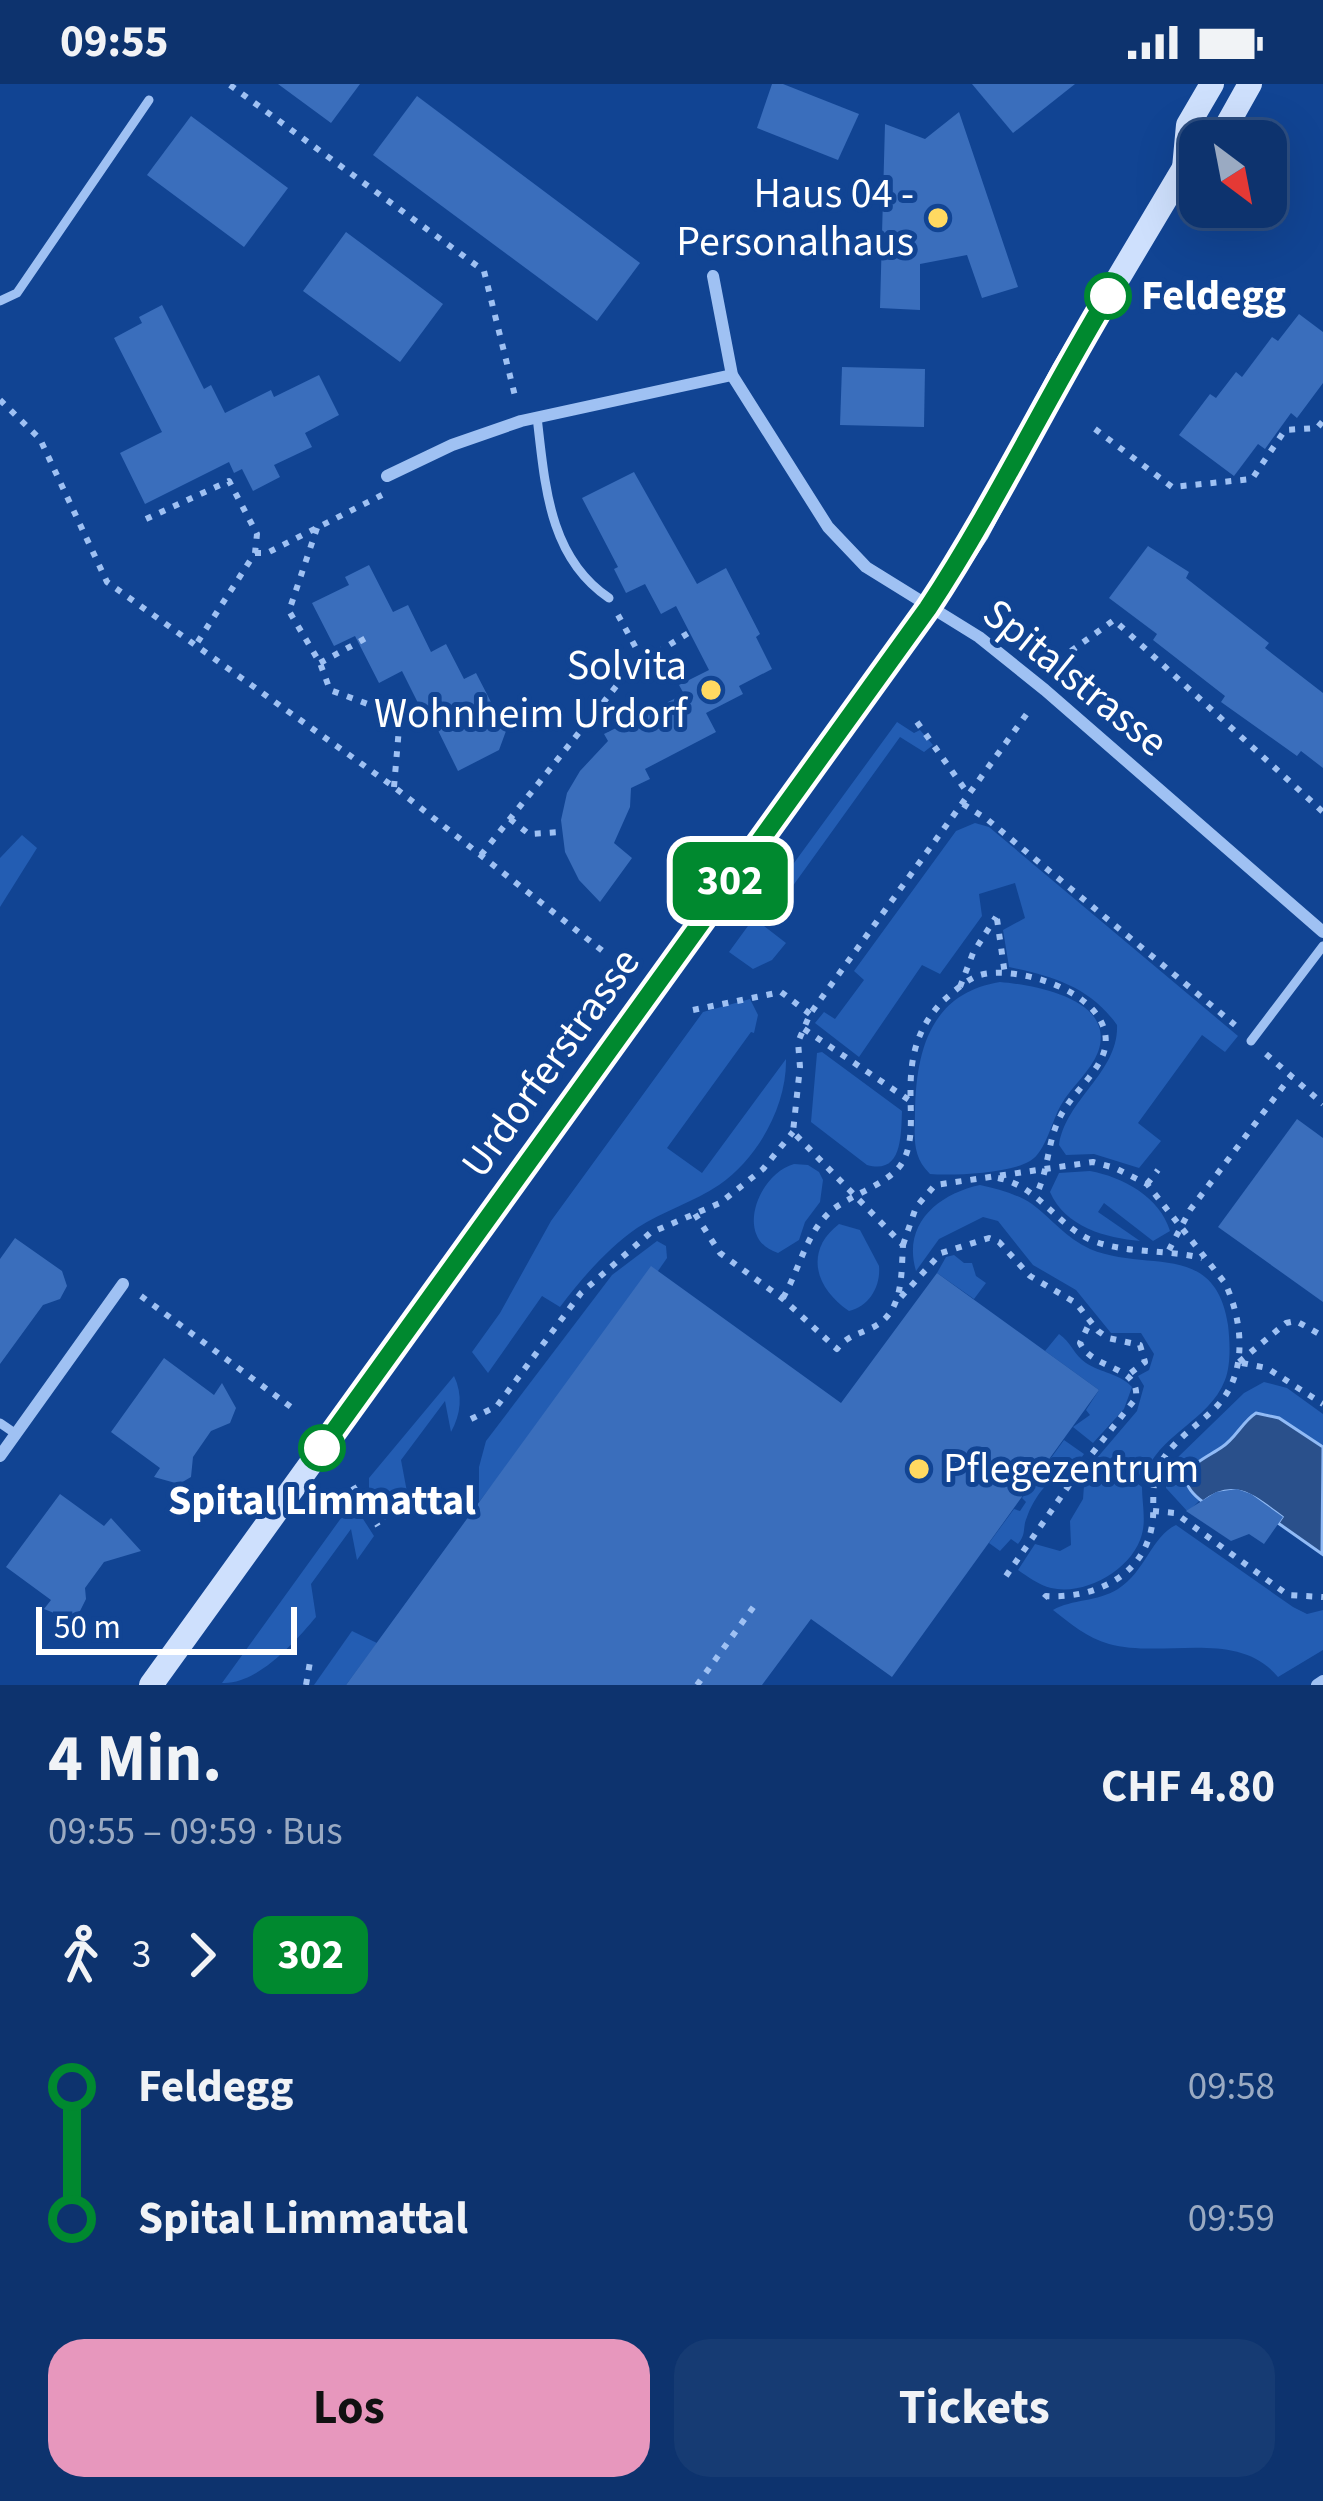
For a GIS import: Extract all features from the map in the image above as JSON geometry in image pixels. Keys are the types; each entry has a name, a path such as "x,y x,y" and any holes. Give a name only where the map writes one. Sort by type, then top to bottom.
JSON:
{"main road":[{"name":"Urdorferstrasse","path":"1192,120 1212,84"},
{"path":"1230,120 1250,84"},
{"name":"Urdorferstrasse","path":"152,1685 928,608 977,533 1063,370 1179,183"}],"street":[{"name":"Spitalstrasse","path":"712,276 732,375 828,526 866,567 979,637 1323,932"},
{"path":"387,476 452,445 521,421 732,375"},
{"path":"0,1456 124,1284"}],"lane":[{"path":"0,301 17,293 148,100"},
{"path":"537,417 549,513 591,586 609,598"},
{"path":"1251,1041 1323,946"},
{"path":"0,1423 16,1434"}],"path":[{"path":"230,86 484,271 521,421"},
{"path":"0,400 40,439 107,581 394,788 609,956"},
{"path":"1095,429 1172,487 1252,479 1285,430 1318,428 1323,421"},
{"path":"255,553 267,553 383,495 387,476"},
{"path":"146,519 229,481 257,534 255,553 196,643"},
{"path":"317,528 289,610 320,663 329,690 400,716 434,705"},
{"path":"609,598 642,659"},
{"path":"1071,651 1114,620 1323,812"},
{"path":"481,856 630,669 695,629"},
{"path":"320,663 366,638"},
{"path":"471,1419 497,1406 580,1293 650,1233 720,1203 763,1168 793,1132 798,1042 810,1014 1045,690"},
{"path":"394,788 400,716"},
{"path":"916,722 969,795"},
{"path":"963,804 1178,976 1323,1104"},
{"path":"510,819 529,834 561,832"},
{"path":"960,987 973,953 996,917 1004,975"},
{"path":"783,1299 802,1265 811,1232 853,1195 899,1167 907,1148 914,1048 940,1004 980,975 1059,986 1087,1002 1103,1020 1105,1048 1060,1117 1036,1195"},
{"path":"693,1010 781,992 810,1014"},
{"path":"804,1029 909,1100"},
{"path":"1169,1250 1180,1227 1291,1076"},
{"path":"793,1132 903,1245"},
{"path":"901,1297 903,1245 916,1207 935,1185 1093,1162 1147,1184 1226,1283 1233,1300 1239,1362 1232,1388 1168,1450 1156,1470 1148,1544 1114,1582 1068,1598 1046,1596 1040,1603"},
{"path":"1147,1184 1157,1170"},
{"path":"992,1177 1016,1182 1087,1238 1112,1247 1169,1250 1205,1259"},
{"path":"695,1214 720,1253 783,1299 837,1349 845,1338 877,1326 940,1253 988,1238 999,1242 1030,1276 1076,1303 1108,1338 1140,1345 1145,1362 1128,1375"},
{"path":"124,1284 295,1410"},
{"path":"1239,1362 1286,1323 1296,1321 1323,1336"},
{"path":"1006,1576 1083,1465 1130,1409 1138,1388 1128,1375 1085,1354 1080,1343 1090,1322"},
{"path":"1239,1362 1268,1368 1323,1404"},
{"path":"353,1486 378,1526"},
{"path":"1153,1511 1175,1514 1288,1594 1323,1597"},
{"path":"697,1685 757,1602"},
{"path":"306,1685 310,1662"}],"shaded area":[{"path":"897,722 914,733 920,730 933,745 924,752 900,737 764,926 786,943 772,960 753,969 729,952"},
{"path":"975,823 989,827 1238,1036 1225,1052 1202,1035 1138,1123 1161,1141 1139,1168 1094,1154 1066,1155 1059,1145 1071,1113 1110,1057 1117,1025 1083,992 1009,967 1003,930 1025,918 1015,883 979,894 982,916 940,974 922,965 859,1057 815,1023 824,1012 835,1019 864,980 854,971 956,831"},
{"path":"22,835 37,848 0,907 0,858"},
{"path":"1000,982 1051,991 1084,1007 1101,1034 1098,1052 1061,1105 1036,1157 996,1171 930,1174 917,1153 915,1137 916,1089 924,1047 943,1012 958,998"},
{"path":"750,999 758,1015 754,1033 667,1148 702,1173 786,1059 776,1112 758,1146 719,1185 626,1236 560,1307 542,1296 488,1373 472,1352 500,1313 551,1221 703,1012"},
{"path":"822,1052 902,1111 897,1151 887,1164 867,1165 811,1122 817,1053"},
{"path":"794,1164 819,1172 823,1180 820,1202 799,1240 778,1253 756,1235 756,1207 770,1180"},
{"path":"1090,1171 1139,1190 1158,1208 1170,1231 1153,1241 1104,1203 1098,1212 1140,1241 1076,1222 1050,1192 1059,1173"},
{"path":"980,1185 1026,1200 1090,1249 1194,1270 1221,1298 1228,1325 1227,1374 1207,1407 1160,1450 1144,1478 1115,1456 1110,1463 1142,1487 1142,1534 1118,1569 1079,1588 1051,1588 1018,1570 1035,1544 1060,1551 1071,1545 1070,1521 1083,1499 1085,1472 1137,1411 1144,1386 1138,1376 1149,1370 1154,1354 1141,1333 1111,1333 1076,1290 1033,1265 998,1221 983,1217 939,1239 916,1271 914,1239 927,1214 950,1196"},
{"path":"839,1224 860,1230 879,1266 872,1294 849,1311 828,1292 818,1269 821,1246"},
{"path":"657,1241 666,1246 667,1258 479,1502 479,1467 486,1441 612,1275"},
{"path":"954,1255 972,1263 976,1276 986,1283 974,1299 937,1273 946,1257"},
{"path":"1059,1334 1086,1363 1132,1387 1124,1409 1093,1443 1073,1427 1090,1415 1086,1410 1099,1390 1045,1351"},
{"path":"454,1376 460,1397 451,1432 445,1401 401,1460 407,1492 385,1520 369,1493 369,1478"},
{"path":"1264,1382 1287,1388 1323,1414 1323,1447 1278,1418 1264,1413 1250,1417 1222,1447 1195,1462 1189,1479 1200,1500 1188,1512 1166,1488 1166,1475 1174,1461 1244,1393"},
{"path":"1256,1413 1279,1418 1323,1447 1322,1554 1278,1523 1282,1517 1253,1497 1234,1490 1203,1502 1187,1483 1191,1469 1227,1443"},
{"path":"1064,1440 1084,1454 1073,1470 1058,1475 1039,1494 1018,1544 1011,1539 1000,1551 989,1543 1014,1509 1020,1511 1026,1502 1022,1498"},
{"path":"356,1508 374,1536 357,1560 351,1529 311,1584 316,1617 262,1670 222,1683 344,1514"},
{"path":"1176,1525 1293,1607 1307,1614 1323,1610 1323,1650 1278,1677 1242,1653 1109,1644 1053,1610 1118,1589"},
{"path":"352,1631 377,1643 346,1685 314,1685"}],"building":[{"path":"278,84 360,84 331,123"},
{"path":"772,84 859,114 838,160 757,128"},
{"path":"972,84 1075,84 1013,133"},
{"path":"417,96 640,263 597,321 373,155"},
{"name":"Haus 04 - Personalhaus","path":"959,112 1018,287 982,298 967,255 920,264 920,310 880,308 885,124 925,139"},
{"path":"191,116 288,188 244,247 147,175"},
{"path":"346,232 443,304 400,362 303,291"},
{"path":"162,305 204,389 211,385 225,413 271,390 274,397 319,375 339,415 305,433 312,447 274,465 280,477 253,491 242,469 234,473 229,462 145,504 120,453 162,432 114,338"},
{"path":"1299,314 1323,332 1323,383 1297,418 1291,413 1265,449 1258,444 1234,476 1179,435 1210,394 1216,398 1236,372 1242,377 1272,337 1278,341"},
{"path":"842,367 925,369 924,427 840,425"},
{"name":"Solvita Wohnheim Urdorf","path":"634,472 697,584 726,568 772,669 739,686 743,694 706,713 716,732 645,769 650,779 631,788 630,807 614,843 632,858 600,902 579,880 565,852 561,820 567,793 608,741 604,734 684,694 679,685 709,670 676,606 661,614 645,584 626,593 614,569 618,567 582,498"},
{"path":"1148,546 1189,572 1186,578 1323,693 1323,768 1301,751 1297,756 1221,702 1225,696 1153,640 1157,634 1109,598"},
{"path":"369,565 393,612 408,605 431,652 446,644 464,679 476,673 506,731 499,750 458,771 425,704 420,707 402,671 379,683 355,636 334,646 312,603 349,585 345,577"},
{"path":"1297,1119 1323,1138 1323,1302 1218,1227"},
{"path":"15,1238 62,1271 67,1286 60,1299 43,1305 0,1364 0,1259"},
{"path":"651,1266 841,1403 937,1273 1099,1390 892,1677 811,1619 762,1685 346,1685"},
{"path":"164,1358 214,1395 222,1383 236,1408 230,1423 211,1431 193,1457 191,1477 179,1484 154,1477 160,1468 111,1432"},
{"path":"1237,1489 1283,1517 1264,1544 1249,1534 1231,1541 1186,1511 1216,1492"},
{"path":"60,1494 104,1526 111,1518 141,1551 104,1562 85,1588 80,1611 64,1617 44,1609 51,1600 6,1567"}],"bus line":[{"name":"302","path":"322,1448 928,608 977,533 1108,296"}],"place":[{"name":"Haus 04 - Personalhaus","path":"938,218"},
{"name":"Feldegg","path":"1108,296"},
{"name":"Solvita Wohnheim Urdorf","path":"711,690"},
{"name":"Spital Limmattal","path":"322,1448"},
{"name":"Pflegezentrum","path":"919,1469"}]}
